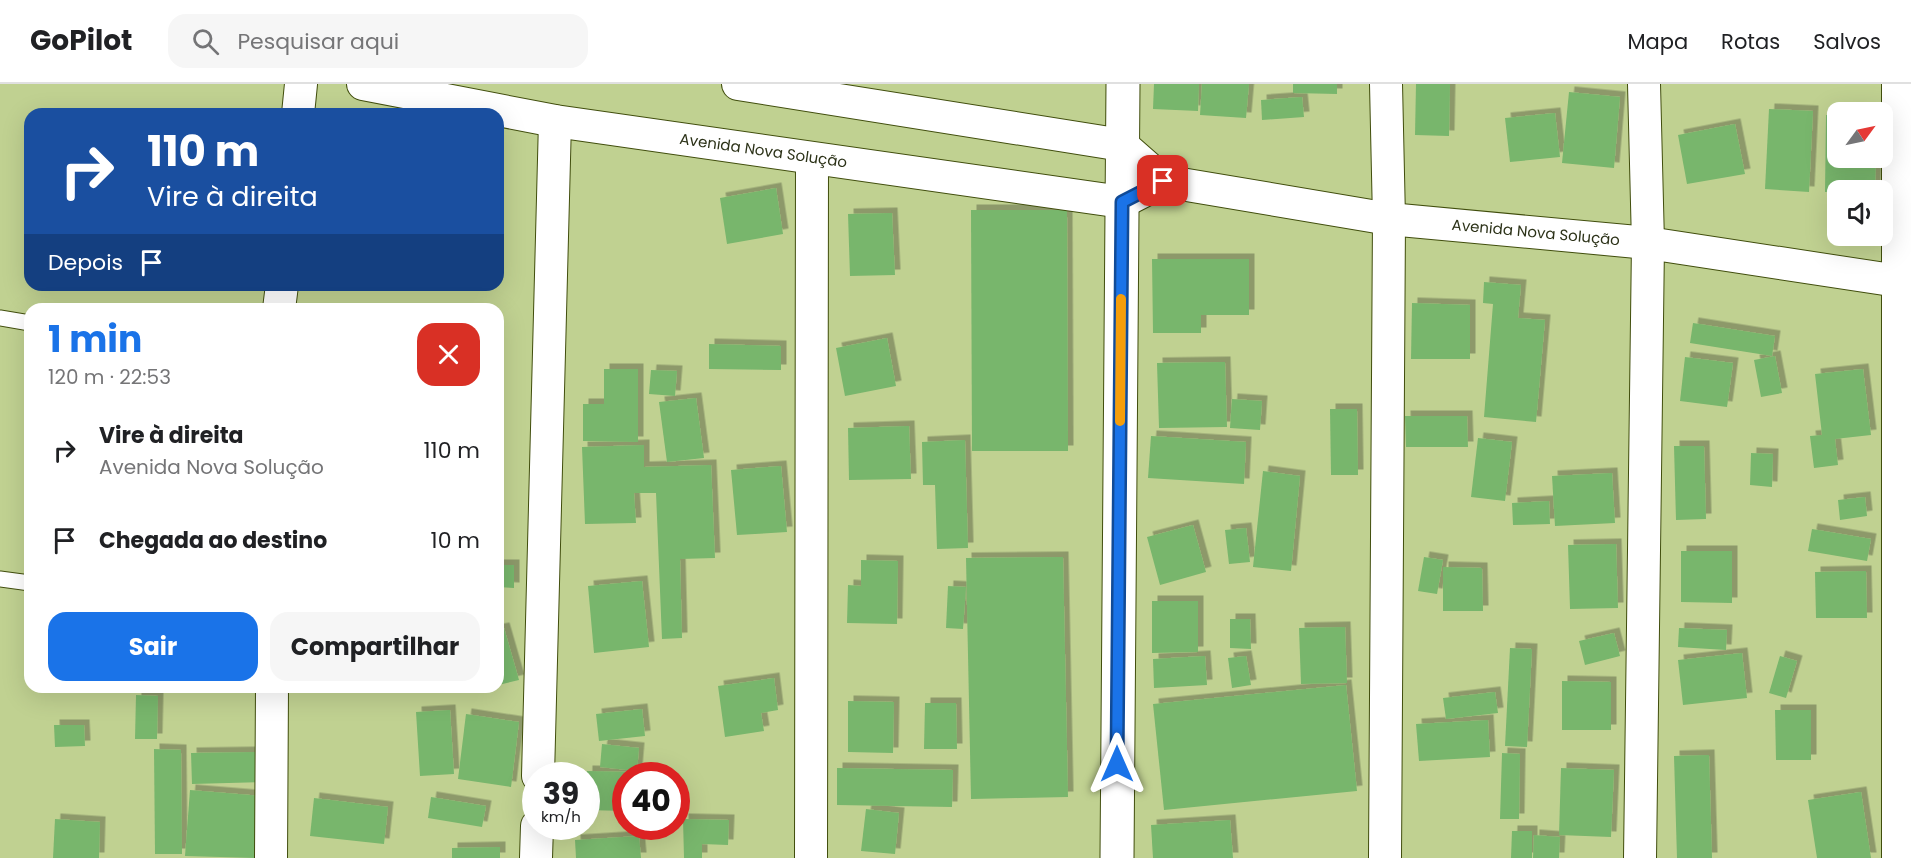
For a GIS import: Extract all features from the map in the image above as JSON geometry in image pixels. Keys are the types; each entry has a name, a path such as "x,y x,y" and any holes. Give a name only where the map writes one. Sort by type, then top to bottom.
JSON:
{"street":[{"path":"298,108 300,84"},
{"name":"Avenida Nova Solução","path":"363,84 488,108"},
{"path":"738,84 810,89 1122,145 1163,181 1122,202"},
{"path":"1117,858 1123,84"},
{"path":"1385,858 1389,219 1386,84"},
{"path":"1640,858 1648,243 1644,84"},
{"path":"1898,84 1905,282 1898,858"},
{"name":"Avenida Nova Solução","path":"504,111 555,121 812,159 1122,202"},
{"path":"538,762 555,121"},
{"path":"811,858 812,159"},
{"name":"Avenida Nova Solução","path":"1163,181 1389,219 1648,243 1905,282"},
{"path":"271,858 272,693"},
{"path":"536,858 537,840"}],"lane":[{"path":"0,318 24,322"},
{"path":"0,579 24,582"}],"building":[{"path":"1154,84 1199,84 1198,111 1153,109"},
{"path":"1202,84 1249,84 1246,118 1200,115"},
{"path":"1293,84 1337,84 1337,94 1293,93"},
{"path":"1416,84 1450,84 1449,136 1415,135"},
{"path":"1569,92 1620,97 1614,168 1562,163"},
{"path":"1302,97 1304,117 1262,120 1261,100"},
{"path":"1769,109 1813,111 1809,192 1765,189"},
{"path":"1555,113 1560,157 1510,162 1505,118"},
{"path":"1827,115 1827,168 1876,168 1875,180 1827,180 1827,192 1825,192"},
{"path":"1735,124 1745,174 1687,184 1678,135"},
{"path":"776,188 783,234 727,244 720,198"},
{"path":"971,210 1067,210 1068,451 972,451"},
{"path":"892,213 895,275 850,276 848,214"},
{"path":"1152,259 1249,259 1249,315 1201,315 1201,333 1153,333"},
{"path":"1484,282 1521,285 1518,318 1545,320 1536,422 1484,417 1493,304 1483,303"},
{"path":"1412,303 1470,305 1470,359 1411,359"},
{"path":"1693,323 1775,336 1772,356 1690,343"},
{"path":"887,338 896,386 845,396 836,348"},
{"path":"709,344 781,346 781,370 709,369"},
{"path":"1775,356 1782,393 1761,397 1754,360"},
{"path":"1685,357 1733,363 1727,407 1680,401"},
{"path":"1225,362 1227,427 1159,428 1157,363"},
{"path":"604,369 638,369 638,442 583,441 583,404 604,404"},
{"path":"1863,369 1871,435 1835,439 1838,465 1814,468 1810,436 1822,435 1815,374"},
{"path":"651,370 677,371 675,396 649,394"},
{"path":"696,398 704,458 667,462 659,402"},
{"path":"1232,399 1262,401 1260,430 1230,428"},
{"path":"1330,409 1357,409 1358,475 1331,475"},
{"path":"1405,416 1467,416 1468,447 1406,447"},
{"path":"909,426 911,479 849,480 848,428"},
{"path":"1151,436 1246,442 1244,484 1148,478"},
{"path":"1478,438 1512,442 1505,501 1471,497"},
{"path":"965,440 968,548 937,549 935,485 923,485 922,442"},
{"path":"644,445 644,467 711,465 715,558 680,559 682,638 662,639 656,493 634,493 636,523 585,524 582,447"},
{"path":"1674,446 1704,446 1706,519 1676,520"},
{"path":"1751,453 1773,454 1772,487 1750,485"},
{"path":"781,466 787,532 737,535 731,470"},
{"path":"1263,471 1300,476 1291,571 1253,567"},
{"path":"1612,473 1615,523 1555,526 1552,476"},
{"path":"1865,497 1867,516 1840,520 1838,500"},
{"path":"1549,501 1550,524 1513,525 1512,503"},
{"path":"1193,525 1206,572 1160,585 1147,537"},
{"path":"1246,528 1250,562 1229,564 1225,530"},
{"path":"1812,529 1871,539 1867,561 1808,551"},
{"path":"1616,544 1618,608 1570,609 1568,545"},
{"path":"1681,551 1732,551 1732,603 1681,602"},
{"path":"1063,557 1068,797 971,799 966,558"},
{"path":"1424,557 1443,560 1437,594 1418,591"},
{"path":"861,560 898,561 897,624 847,623 848,585 861,586"},
{"path":"504,565 514,565 514,588 504,587"},
{"path":"1443,567 1482,568 1483,611 1443,611"},
{"path":"1866,571 1867,618 1816,618 1815,572"},
{"path":"642,581 649,647 594,653 588,586"},
{"path":"948,586 966,587 963,629 946,628"},
{"path":"1152,601 1198,601 1198,652 1152,653"},
{"path":"1230,619 1250,619 1251,649 1230,648"},
{"path":"1345,627 1347,683 1301,684 1299,628"},
{"path":"504,628 519,680 504,684"},
{"path":"1679,628 1727,630 1726,650 1678,647"},
{"path":"1614,633 1620,656 1585,665 1579,641"},
{"path":"1510,648 1532,649 1527,747 1505,746"},
{"path":"1742,653 1747,698 1683,705 1678,660"},
{"path":"1205,656 1207,685 1154,688 1153,659"},
{"path":"1246,656 1251,685 1232,688 1228,658"},
{"path":"1780,656 1797,661 1786,698 1769,693"},
{"path":"774,678 778,710 761,713 764,731 725,737 718,686"},
{"path":"1562,681 1611,682 1611,730 1562,730"},
{"path":"1346,685 1357,791 1164,810 1153,704"},
{"path":"1495,692 1498,713 1446,719 1443,698"},
{"path":"136,695 158,696 157,739 135,739"},
{"path":"848,701 894,702 893,753 848,752"},
{"path":"925,703 956,703 957,749 924,749"},
{"path":"642,709 645,736 599,741 596,714"},
{"path":"450,710 454,774 420,776 416,712"},
{"path":"1775,710 1811,710 1811,760 1776,760"},
{"path":"466,714 519,722 511,787 458,779"},
{"path":"1488,720 1490,757 1419,761 1416,724"},
{"path":"54,725 84,725 85,746 55,747"},
{"path":"602,744 639,748 638,762 612,762 612,768 600,767"},
{"path":"154,749 181,750 182,854 155,854"},
{"path":"263,752 264,782 192,784 191,753"},
{"path":"1502,753 1520,754 1519,819 1500,819"},
{"path":"1709,755 1712,858 1677,858 1674,756"},
{"path":"837,768 953,770 952,807 837,805"},
{"path":"1561,768 1614,770 1611,837 1559,835"},
{"path":"600,771 612,772 612,811 600,810"},
{"path":"190,790 261,796 257,858 185,856"},
{"path":"1861,792 1871,858 1817,858 1808,800"},
{"path":"431,797 486,806 482,827 428,818"},
{"path":"314,798 388,807 384,844 310,836"},
{"path":"866,809 899,813 895,854 861,851"},
{"path":"55,819 100,822 99,858 53,858"},
{"path":"690,819 729,820 728,845 702,844 702,858 684,858 684,840 690,840"},
{"path":"1230,820 1233,858 1153,858 1151,825"},
{"path":"1512,831 1532,831 1532,858 1511,858"},
{"path":"1534,835 1560,837 1559,858 1533,858"},
{"path":"575,840 639,840 641,858 576,858"},
{"path":"500,847 500,858 452,858 452,848"}],"slow traffic":[{"path":"1120,421 1121,299"}],"route":[{"path":"1117,764 1122,202 1163,181"}]}
